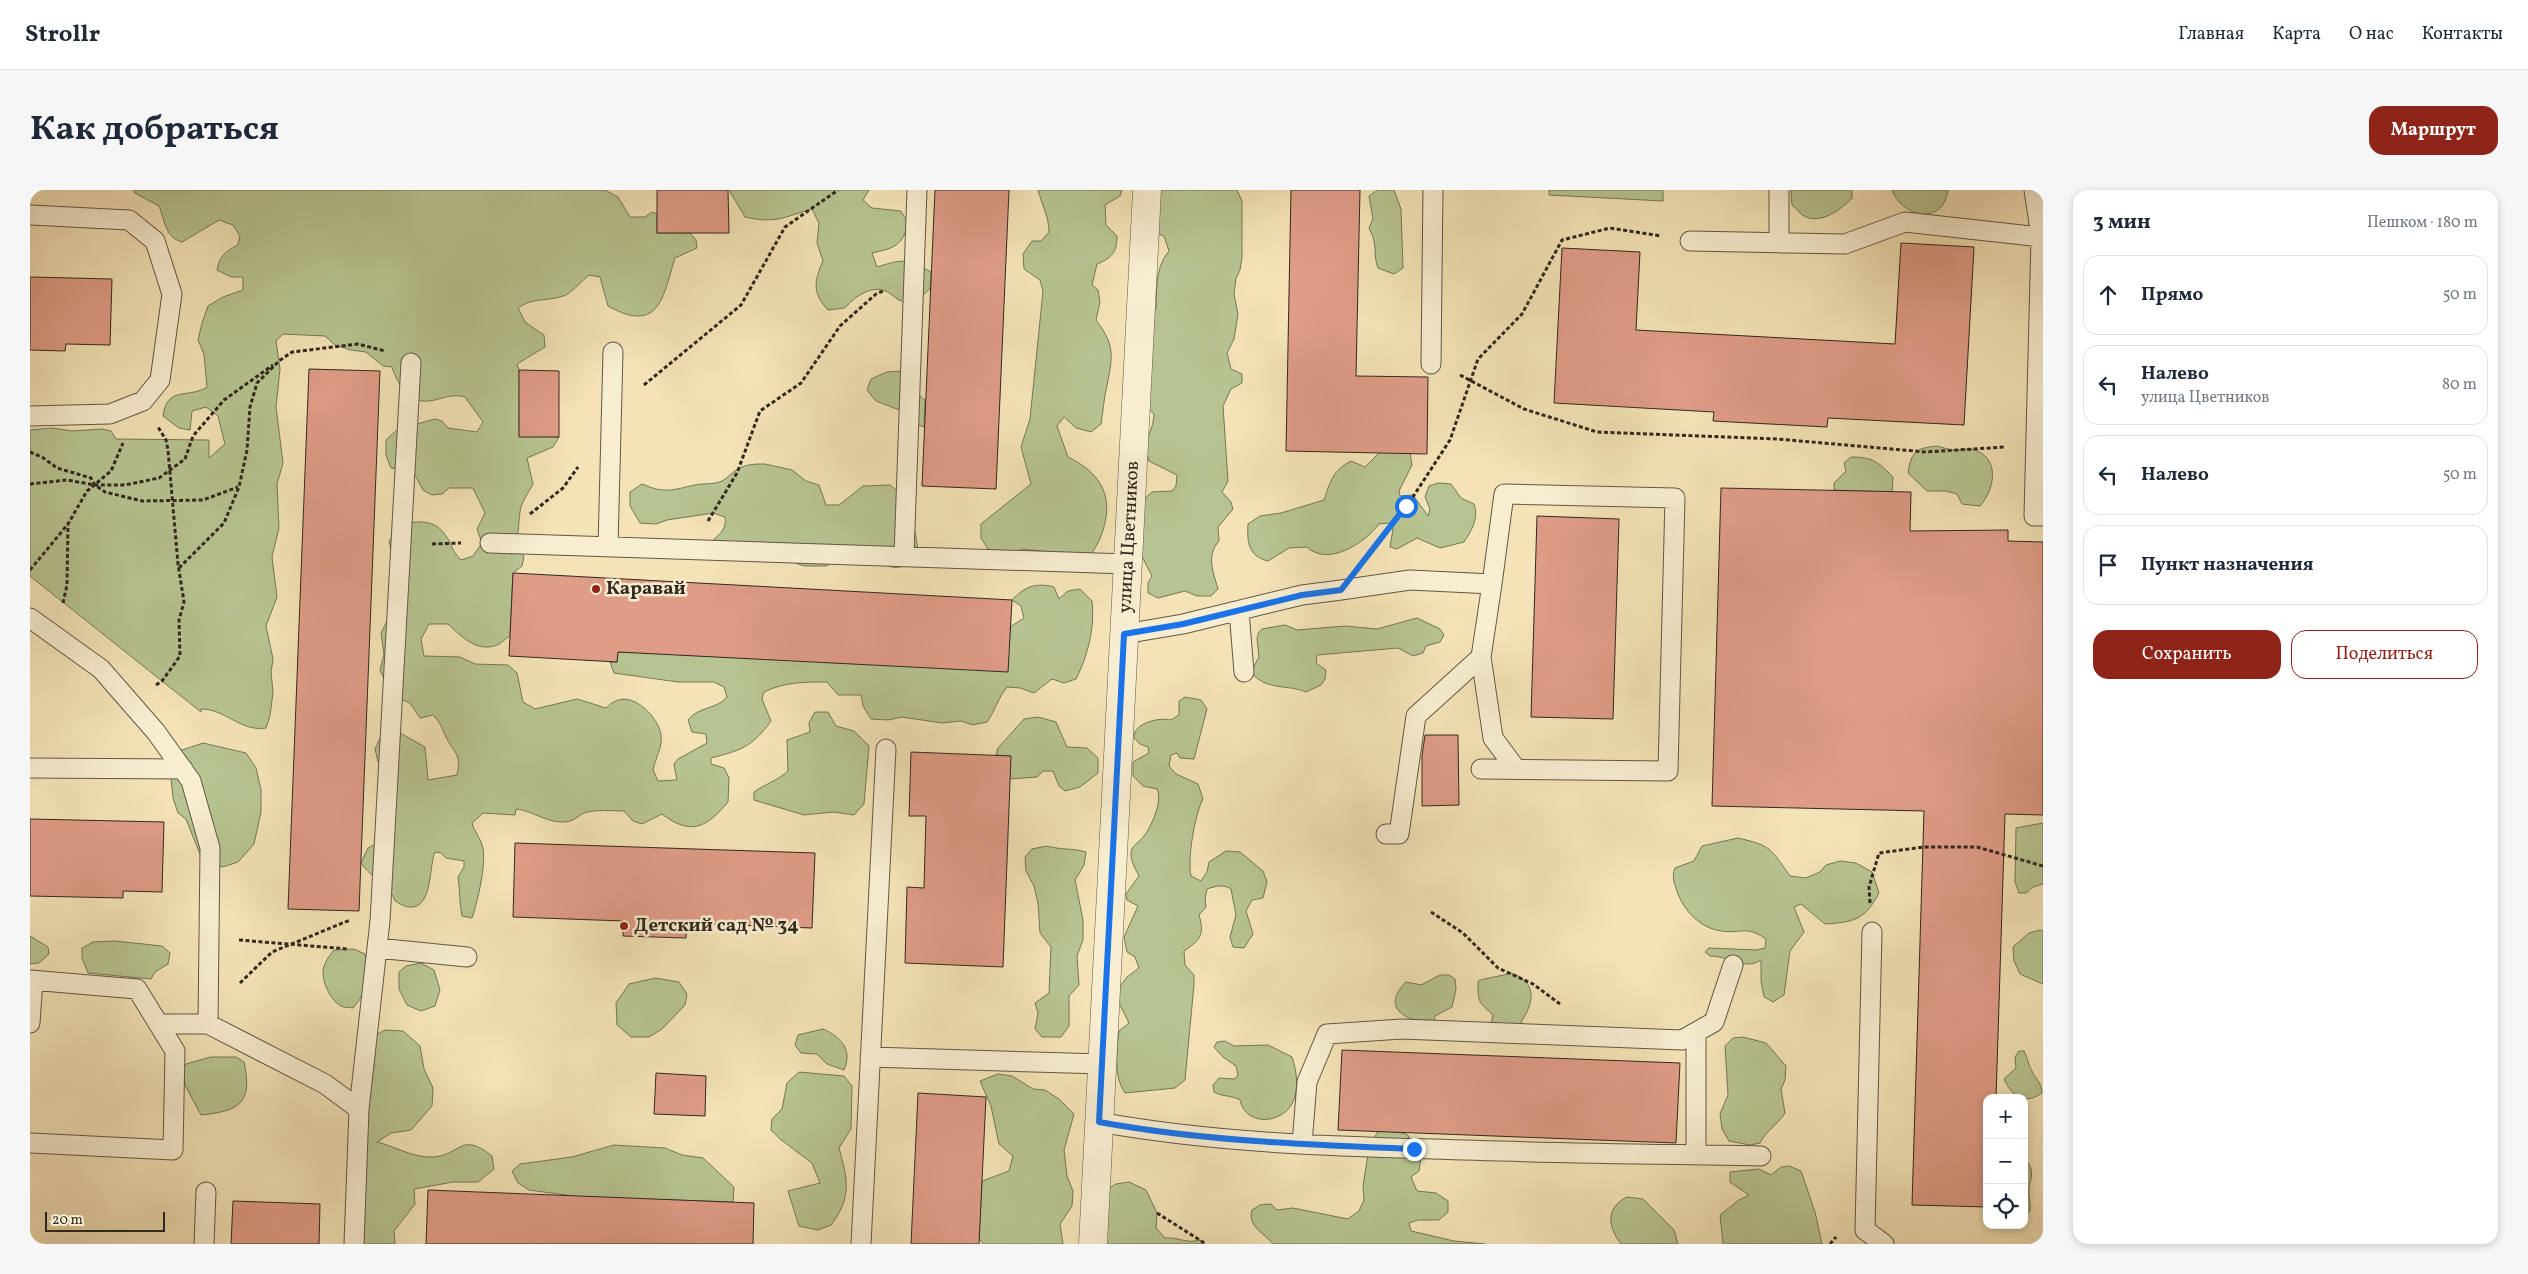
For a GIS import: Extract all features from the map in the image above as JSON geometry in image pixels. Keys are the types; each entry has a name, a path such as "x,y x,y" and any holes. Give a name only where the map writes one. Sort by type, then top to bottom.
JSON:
{"street":[{"name":"улица Цветников","path":"1093,1244 1147,190"}],"lane":[{"path":"904,556 917,190"},
{"path":"1431,364 1432,190"},
{"path":"1779,190 1779,243"},
{"path":"2034,190 2042,237 2034,516 2043,516"},
{"path":"30,215 129,220 155,241 172,294 160,380 135,404 110,414 30,416"},
{"path":"1690,241 1845,244 1905,222 2042,237"},
{"path":"608,547 613,352"},
{"path":"354,1244 359,1109 382,893 411,362"},
{"path":"1481,769 1668,771 1675,498 1504,494 1481,657 1493,738 1516,769"},
{"path":"490,543 1127,564"},
{"path":"1124,634 1183,624 1302,595 1410,580 1492,584"},
{"path":"1239,611 1244,672"},
{"path":"30,618 101,669 156,732 191,781 210,848 208,1024"},
{"path":"30,618 30,624"},
{"path":"1386,834 1399,834 1416,716 1481,657"},
{"path":"861,1244 886,749"},
{"path":"30,768 182,769"},
{"path":"1872,932 1865,1230 1884,1244"},
{"path":"377,948 467,957"},
{"path":"1302,1144 1307,1082 1327,1034 1402,1029 1682,1040 1714,1022 1733,965"},
{"path":"30,1023 32,980 138,989 175,1050 173,1150 30,1143"},
{"path":"158,1024 208,1024 325,1084 359,1109"},
{"path":"1696,1032 1696,1155"},
{"path":"870,1057 1102,1064"},
{"path":"1099,1122 1160,1133 1302,1144 1414,1149 1761,1156"},
{"path":"204,1244 206,1192"}],"path":[{"path":"611,410 674,363 741,306 785,227 838,190"},
{"path":"1341,590 1406,506 1450,440 1478,359 1522,314 1562,240 1610,228 1690,241"},
{"path":"691,549 737,473 760,411 800,383 840,326 876,294 914,278"},
{"path":"30,484 67,480 95,484 124,485 158,478 185,459 193,436 224,400 292,352 358,344 386,351 411,362"},
{"path":"179,568 224,523 239,487 247,450 250,407 257,383 279,361"},
{"path":"1431,364 1471,380 1524,409 1596,432 1777,439 1926,452 2035,445"},
{"path":"130,702 162,682 180,656 179,620 184,602 166,440 135,404"},
{"path":"30,570 68,524 87,491 110,471 125,439 135,404"},
{"path":"30,452 42,457 57,468 91,478 105,492 142,501 203,500 239,487"},
{"path":"401,544 490,543 563,488 580,464"},
{"path":"52,634 60,615 67,585 68,524"},
{"path":"1872,932 1869,887 1879,853 1924,847 1976,847 2043,866"},
{"path":"208,1004 235,988 272,952 346,922 367,910 382,893"},
{"path":"1431,912 1463,932 1498,968 1533,984 1604,1037"},
{"path":"209,936 334,950 377,948"},
{"path":"1157,1213 1206,1244"}],"green space":[{"path":"133,190 605,190 618,197 630,217 645,217 652,212 657,214 657,233 690,233 696,240 697,248 675,258 662,298 649,314 639,316 625,314 608,306 600,277 589,275 564,296 533,301 518,308 525,322 544,335 545,347 517,364 519,370 519,436 559,437 553,447 527,458 533,484 523,501 517,535 508,547 501,551 510,554 522,553 524,557 522,566 513,573 510,636 499,644 483,647 470,642 448,624 429,624 421,639 424,656 460,657 475,664 508,665 517,673 523,702 535,709 577,699 606,708 623,699 638,703 651,714 656,721 661,735 660,748 653,770 658,781 677,780 674,764 678,759 707,743 706,734 692,732 688,720 697,713 723,701 727,697 724,687 714,682 678,682 614,673 610,662 617,662 618,652 650,653 1010,627 1024,618 1021,606 1012,600 1026,589 1042,585 1054,587 1059,599 1068,591 1080,589 1092,601 1090,641 1076,679 1064,683 1052,679 1034,693 1020,688 1007,687 987,722 973,725 961,721 942,723 902,717 888,720 871,719 863,706 861,695 838,695 827,682 795,683 779,686 764,692 762,699 771,721 758,737 739,750 711,758 711,764 724,768 729,778 728,802 705,823 690,827 672,821 662,814 642,824 633,821 624,811 589,812 563,822 556,822 516,809 515,815 483,813 472,823 482,844 484,856 481,883 472,918 462,916 461,911 458,877 464,867 464,861 446,858 441,853 435,852 429,885 422,901 417,906 409,907 402,905 395,901 388,888 361,863 368,848 385,839 385,772 378,762 375,749 382,734 402,734 425,747 428,780 457,775 458,759 436,718 433,715 420,718 410,703 401,699 387,685 380,670 384,654 381,633 388,619 392,554 389,541 402,524 426,522 442,530 461,560 473,556 482,543 477,529 485,513 473,488 449,488 442,494 432,495 423,490 413,471 391,468 386,455 386,440 398,429 435,419 442,421 448,428 477,432 483,422 465,397 454,396 422,401 411,397 402,388 392,367 383,366 366,352 335,345 325,336 283,334 276,341 280,369 276,407 283,463 277,484 279,528 272,557 277,597 266,626 273,659 271,672 273,692 270,716 266,728 257,728 248,727 210,710 201,709 201,712 30,576 30,430 52,428 72,431 102,429 111,431 116,439 209,440 209,458 225,444 218,416 206,407 192,411 190,430 179,428 163,416 165,406 174,396 207,387 204,354 198,340 208,306 223,297 243,290 243,277 231,277 217,270 224,254 238,245 240,236 233,225 219,220 182,242 176,240 166,228 159,206 135,193"},
{"path":"729,190 869,190 863,200 872,208 901,211 908,223 903,237 896,245 872,253 877,267 899,261 916,264 931,272 930,289 912,301 899,300 886,291 869,291 858,296 845,308 828,310 819,298 816,287 816,281 823,261 817,243 819,223 812,209 772,220 745,217"},
{"path":"1038,190 1122,190 1120,196 1105,205 1106,225 1117,236 1117,242 1113,254 1097,264 1092,285 1098,290 1100,302 1096,320 1107,337 1111,351 1101,424 1091,432 1076,428 1064,417 1057,426 1068,457 1090,471 1098,480 1106,499 1107,510 1101,536 1084,571 1076,572 1060,553 1023,549 1009,555 988,549 981,538 981,524 1031,484 1021,447 1030,419 1043,291 1040,280 1024,269 1023,254 1032,241 1041,241 1049,232 1047,216"},
{"path":"1139,190 1237,190 1242,201 1242,257 1234,294 1238,314 1234,339 1227,353 1231,369 1242,374 1242,383 1231,389 1223,406 1228,481 1222,492 1231,502 1233,509 1218,527 1219,541 1213,552 1212,564 1218,589 1211,596 1197,596 1185,591 1158,598 1148,593 1148,583 1152,576 1137,547 1144,499 1152,492 1172,491 1176,486 1177,475 1149,461 1147,453 1147,442 1154,414 1146,407 1145,322 1156,309 1159,271 1169,251 1164,236 1153,232"},
{"path":"1378,190 1394,190 1401,209 1403,268 1394,274 1378,268 1374,240 1369,228 1373,219 1369,196"},
{"path":"1549,190 1663,190 1663,201 1549,195"},
{"path":"1791,190 1852,190 1852,198 1837,211 1817,219 1803,215 1792,205"},
{"path":"1892,190 1948,190 1945,201 1939,209 1931,213 1922,214 1913,212 1905,207 1897,200"},
{"path":"899,371 910,387 925,400 924,427 909,421 902,411 876,401 867,390 871,379 887,372"},
{"path":"1937,446 1952,450 1972,449 1988,459 1991,466 1992,483 1980,506 1962,504 1957,494 1946,491 1927,491 1908,473 1911,460 1916,452 1924,448"},
{"path":"1380,452 1410,453 1412,465 1399,491 1400,496 1413,495 1428,516 1430,509 1425,497 1429,486 1438,483 1451,484 1461,498 1474,504 1475,519 1464,542 1440,548 1417,538 1397,549 1390,547 1393,529 1388,523 1379,524 1356,545 1335,554 1325,555 1316,553 1307,547 1289,548 1268,561 1256,556 1250,547 1248,524 1260,516 1281,513 1324,500 1330,482 1340,468 1351,461 1365,467"},
{"path":"1851,457 1875,461 1893,477 1892,492 1834,490 1834,483 1846,471 1844,463"},
{"path":"765,464 792,470 806,481 819,485 826,505 839,505 863,486 890,485 906,498 912,514 919,556 914,563 900,567 889,566 865,554 836,561 826,566 804,566 781,558 712,541 724,528 725,517 713,513 667,520 656,524 640,523 630,506 630,492 642,484 657,489 674,490 722,481 741,467"},
{"path":"1417,618 1440,629 1444,635 1440,642 1426,646 1423,653 1413,656 1398,648 1317,655 1316,663 1326,670 1325,679 1321,685 1306,692 1270,685 1257,678 1251,672 1259,657 1257,638 1262,629 1285,625 1297,630 1345,626 1377,629"},
{"path":"1185,697 1201,700 1207,709 1194,759 1180,758 1177,753 1171,755 1169,766 1176,774 1198,784 1203,799 1197,815 1193,837 1190,859 1191,876 1201,881 1207,872 1209,862 1226,851 1240,852 1263,871 1267,882 1263,898 1252,900 1246,911 1253,934 1244,948 1233,947 1230,937 1236,915 1231,889 1219,886 1207,889 1206,907 1199,915 1201,922 1200,936 1194,944 1184,951 1185,965 1194,975 1185,1080 1175,1088 1125,1093 1117,1071 1117,1055 1119,1031 1129,1023 1120,1005 1118,989 1127,977 1139,968 1135,957 1127,952 1124,937 1138,906 1127,900 1126,894 1139,876 1132,860 1131,851 1150,826 1159,800 1157,789 1143,786 1133,776 1133,762 1149,753 1148,747 1140,744 1134,738 1138,728 1142,725 1154,720 1171,720 1179,715 1179,701"},
{"path":"815,712 828,712 836,726 854,731 869,746 864,804 854,815 833,812 804,815 754,800 754,792 788,771 787,740 810,732 809,723"},
{"path":"1038,717 1056,722 1067,747 1087,748 1098,758 1098,773 1080,787 1065,791 1059,786 1053,771 1043,771 1037,777 1010,779 1010,756 996,755 998,748 1024,719"},
{"path":"203,743 246,753 256,768 261,790 261,812 254,844 238,862 223,867 210,864 200,854 186,819 178,813 173,798 170,769 179,751"},
{"path":"2043,823 2043,884 2033,887 2026,893 2019,893 2015,882 2016,828"},
{"path":"1738,838 1758,843 1769,849 1790,876 1806,878 1820,872 1826,865 1840,861 1856,863 1872,872 1879,893 1869,909 1863,914 1858,918 1844,922 1825,924 1801,904 1794,907 1804,932 1790,951 1784,995 1773,1002 1764,997 1761,981 1761,960 1755,963 1742,964 1710,956 1705,952 1709,948 1756,950 1765,948 1766,939 1753,932 1721,931 1700,923 1689,913 1681,901 1674,881 1675,868 1694,861 1702,846"},
{"path":"1047,846 1086,852 1084,865 1075,880 1083,920 1083,940 1077,956 1079,985 1069,996 1069,1026 1061,1037 1042,1037 1035,1029 1038,1013 1035,1003 1049,993 1051,947 1040,933 1038,903 1034,886 1026,871 1025,857 1032,849"},
{"path":"2043,931 2043,984 2020,974 2014,961 2013,947 2029,933"},
{"path":"30,936 48,947 49,954 39,963 30,964"},
{"path":"115,941 162,946 170,953 168,964 155,972 151,979 88,973 82,958 82,948 93,942"},
{"path":"354,949 365,954 368,968 367,982 358,1002 353,1008 342,1007 337,1004 326,986 323,975 324,965 334,950"},
{"path":"421,963 434,970 440,990 435,1006 421,1011 407,1005 399,989 399,972 406,966"},
{"path":"1511,973 1526,982 1531,994 1529,1008 1521,1022 1524,1027 1491,1024 1493,1015 1479,998 1478,981"},
{"path":"1440,975 1449,975 1455,979 1456,989 1452,1007 1435,1016 1434,1023 1415,1020 1400,1012 1396,1007 1395,1000 1398,991 1406,982 1421,985"},
{"path":"655,978 679,982 687,994 685,1005 662,1029 649,1037 631,1037 617,1025 616,1003 629,984"},
{"path":"823,1029 835,1036 844,1045 847,1056 844,1070 827,1064 817,1054 801,1053 795,1045 798,1035"},
{"path":"385,1030 403,1031 420,1046 424,1069 433,1088 432,1106 411,1130 391,1133 377,1142 426,1157 442,1155 461,1146 474,1145 492,1156 494,1169 478,1182 453,1182 414,1189 415,1204 394,1231 395,1244 354,1244 362,1082 375,1065 365,1051 376,1035"},
{"path":"1743,1037 1766,1043 1786,1066 1785,1080 1781,1089 1785,1113 1760,1143 1750,1145 1729,1141 1722,1129 1720,1114 1728,1095 1725,1046 1733,1038"},
{"path":"1225,1041 1234,1046 1268,1045 1292,1057 1296,1072 1296,1094 1290,1107 1283,1114 1275,1118 1258,1119 1244,1109 1240,1100 1214,1092 1213,1085 1219,1078 1235,1079 1238,1075 1236,1066 1223,1057 1214,1047 1217,1042"},
{"path":"2019,1051 2024,1051 2041,1089 2042,1093 2036,1097 2028,1098 2028,1094 2014,1094 2007,1085 2004,1079 2016,1068 2015,1057"},
{"path":"211,1057 236,1057 244,1062 247,1087 245,1096 234,1107 225,1111 201,1115 186,1087 181,1071 186,1064"},
{"path":"799,1072 844,1076 852,1086 851,1129 839,1148 846,1179 845,1197 838,1215 831,1225 818,1230 799,1226 788,1191 820,1183 812,1163 771,1130 772,1119 782,1109 787,1083"},
{"path":"998,1074 1012,1076 1033,1089 1045,1090 1059,1099 1074,1114 1064,1150 1067,1176 1073,1191 1072,1206 1060,1224 1063,1244 983,1244 979,1238 982,1181 1009,1171 1013,1156 999,1144 991,1106 980,1081"},
{"path":"1378,1131 1399,1132 1408,1135 1415,1153 1421,1158 1419,1171 1411,1177 1417,1191 1436,1193 1448,1201 1448,1212 1439,1220 1418,1220 1409,1223 1411,1231 1454,1241 1485,1244 1273,1244 1257,1229 1251,1216 1252,1210 1260,1205 1271,1204 1277,1210 1293,1208 1348,1219 1359,1211 1364,1200 1363,1186 1369,1148"},
{"path":"614,1145 665,1148 682,1155 703,1158 734,1187 733,1202 580,1197 529,1190 518,1183 512,1171 520,1164 572,1157"},
{"path":"2028,1163 2031,1168 2029,1189 2030,1211 2028,1213"},
{"path":"1789,1166 1801,1171 1815,1212 1822,1244 1723,1244 1720,1215 1739,1200 1749,1195 1730,1182 1730,1172 1759,1169 1771,1175 1781,1167"},
{"path":"1129,1182 1146,1190 1157,1213 1156,1228 1165,1238 1190,1241 1200,1240 1203,1244 1104,1244 1107,1189 1116,1184"},
{"path":"1627,1197 1643,1199 1674,1230 1678,1244 1621,1244 1613,1231 1611,1218 1615,1207"}],"building":[{"path":"657,190 728,190 729,233 657,233"},
{"path":"935,190 1009,190 996,489 922,486"},
{"path":"1291,190 1360,190 1356,376 1428,377 1427,454 1286,451"},
{"path":"1901,243 1974,247 1964,425 1828,418 1827,427 1713,421 1714,412 1554,403 1562,248 1640,252 1636,330 1895,344"},
{"path":"30,277 112,279 110,345 66,344 65,351 30,350"},
{"path":"309,369 380,371 359,911 288,909"},
{"path":"519,370 559,371 559,437 519,437"},
{"path":"1721,488 1911,492 1910,531 2008,530 2008,541 2043,542 2043,815 2005,814 1996,1094 1983,1094 1983,1207 1912,1205 1924,811 1712,806"},
{"path":"1537,516 1619,519 1613,719 1531,717"},
{"path":"513,573 1012,600 1008,672 618,652 617,662 509,656"},
{"path":"1425,735 1458,735 1459,805 1422,806 1422,756"},
{"path":"911,752 1011,756 1003,967 905,963 907,887 924,888 926,816 909,816"},
{"path":"30,819 164,822 162,892 123,891 123,898 30,896"},
{"path":"515,843 815,853 812,928 687,923 686,938 623,936 624,921 513,917"},
{"path":"1342,1050 1680,1063 1676,1143 1338,1130"},
{"path":"656,1073 706,1076 705,1116 654,1114"},
{"path":"918,1093 986,1097 979,1244 911,1244"},
{"path":"428,1190 754,1203 753,1244 426,1244"},
{"path":"233,1201 320,1204 319,1244 231,1244"}],"place":[{"name":"Каравай","path":"596,589"},
{"name":"Детский сад № 34","path":"624,926"}],"route":[{"path":"1406,506 1341,590 1302,595 1183,624 1124,634 1099,1122 1160,1133 1336,1146 1414,1149"}]}
